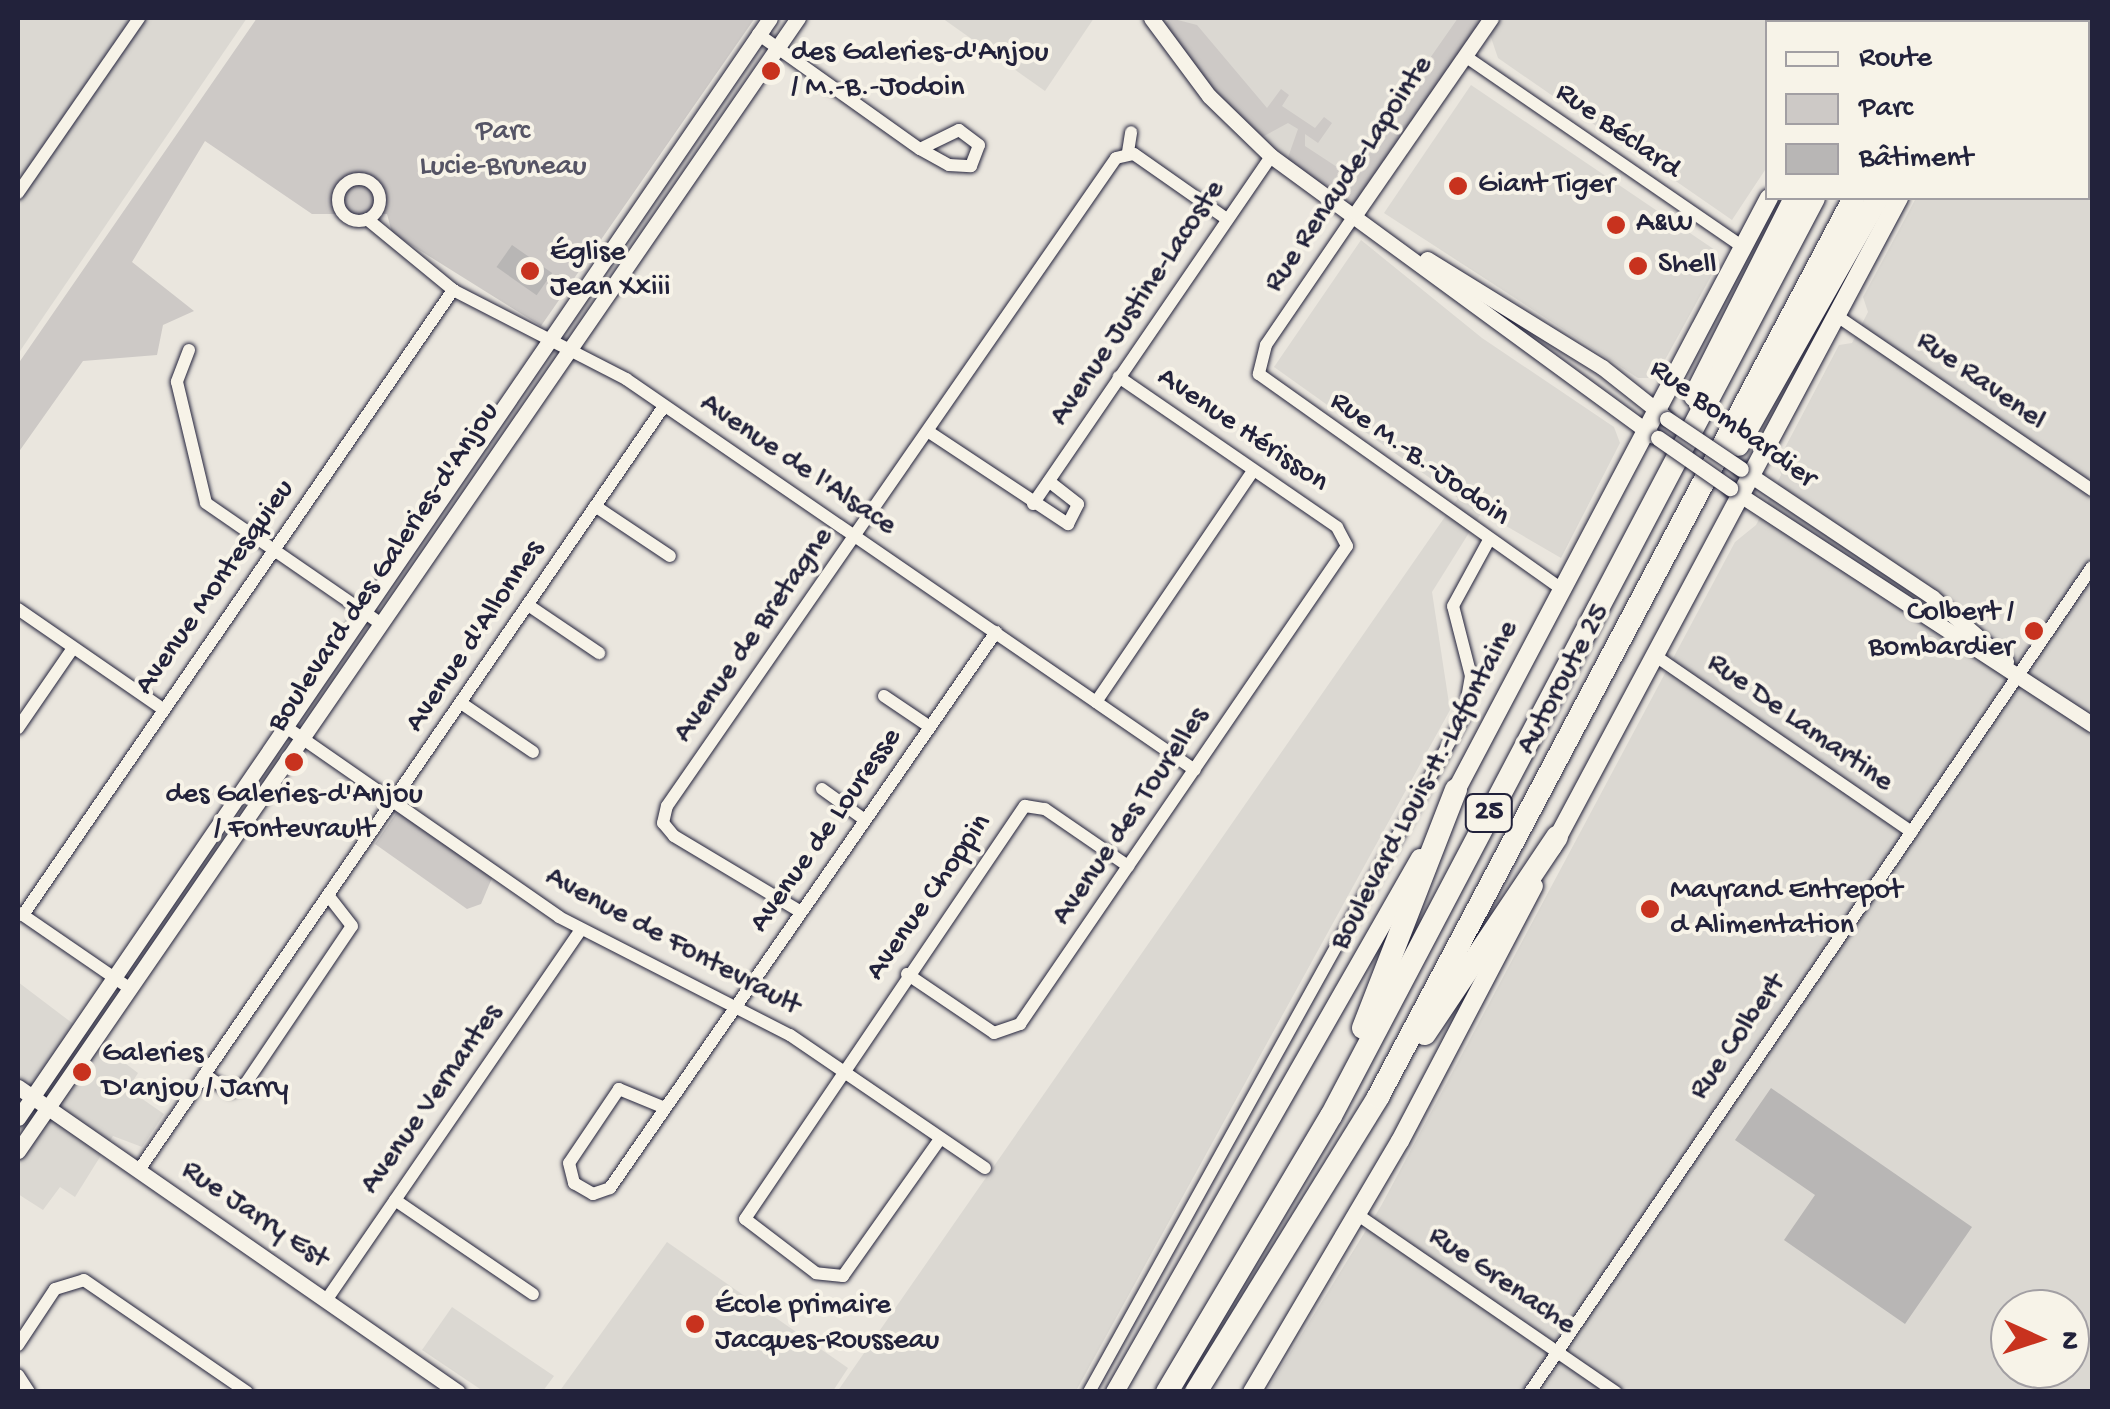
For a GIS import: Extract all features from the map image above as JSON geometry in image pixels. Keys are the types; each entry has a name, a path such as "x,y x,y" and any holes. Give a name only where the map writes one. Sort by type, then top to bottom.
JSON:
{"highway":[{"path":"1647,510 1710,360 1794,200"},
{"name":"Autoroute 25","path":"1167,1392 1331,1116 1813,200"},
{"name":"Autoroute 25","path":"1196,1392 1378,1097 1853,200"},
{"path":"1650,583 1772,392 1877,200"},
{"path":"1331,1116 1456,790"},
{"path":"1378,1097 1557,837"}],"main road":[{"name":"Boulevard Louis-H.-Lafontaine","path":"1114,1392 1456,790 1562,589 1652,434 1768,200"},
{"path":"1252,1392 1358,1215 1657,656 1736,492 1898,200"}],"street":[{"path":"18,193 139,18"},
{"name":"Boulevard des Galeries-d'Anjou","path":"18,1118 770,18"},
{"name":"Boulevard des Galeries-d'Anjou","path":"18,1151 798,18"},
{"name":"Rue Bombardier","path":"1151,18 1209,96 1271,156 1356,213 1652,434 2092,724"},
{"name":"Rue Renaude-Lapointe","path":"1258,364 1356,213 1491,18"},
{"path":"758,34 920,149"},
{"name":"Rue Béclard","path":"1464,56 1743,247"},
{"name":"Avenue de Bretagne","path":"802,912 674,836 664,814 1128,152 1131,132"},
{"path":"1128,152 1227,219"},
{"name":"Avenue Justine-Lacoste","path":"1033,504 1271,156"},
{"path":"657,182 678,196"},
{"name":"Avenue de l'Alsace","path":"366,219 452,290 664,406 1195,770"},
{"name":"Rue Bombardier","path":"1397,243 1578,351 1662,415 1932,597 2019,674"},
{"name":"Avenue Montesquieu","path":"20,914 452,290"},
{"name":"Rue Ravenel","path":"1837,316 2092,490"},
{"path":"189,350 177,382 196,490 380,623"},
{"name":"Rue M.-B.-Jodoin","path":"1258,364 1264,383 1562,589"},
{"name":"Avenue Hérisson","path":"1118,377 1337,526"},
{"name":"Avenue d'Allonnes","path":"139,1170 664,406"},
{"path":"929,432 1066,525 1078,512 1048,482"},
{"path":"1096,702 1253,470"},
{"path":"595,506 670,556"},
{"name":"Avenue des Tourelles","path":"907,974 986,1028 1012,1032 1347,546 1337,526"},
{"name":"Boulevard Louis-H.-Lafontaine","path":"1089,1392 1298,1031 1464,716 1471,676 1453,606 1489,540"},
{"name":"Rue Colbert","path":"1530,1392 2092,566"},
{"path":"528,605 599,653"},
{"path":"18,610 163,709"},
{"name":"Avenue de Louresse","path":"665,1108 620,1089 569,1162 574,1182 608,1191 996,632"},
{"path":"18,728 72,648"},
{"name":"Rue De Lamartine","path":"1657,656 1912,832"},
{"path":"884,696 930,727"},
{"path":"461,703 534,752"},
{"name":"Avenue de Fontevrault","path":"286,727 581,930 736,1005 841,1070 985,1168"},
{"path":"822,788 865,820"},
{"name":"Avenue Choppin","path":"940,1140 843,1276 816,1273 756,1233 746,1210 1025,806 1045,809 1128,866"},
{"path":"204,1074 230,1091 246,1082 352,926 328,895"},
{"path":"20,914 129,988"},
{"name":"Avenue Vernantes","path":"327,1299 581,930"},
{"name":"Rue Jarry Est","path":"18,1087 458,1392"},
{"path":"396,1200 533,1294"},
{"name":"Rue Grenache","path":"1358,1215 1616,1392"},
{"path":"18,1345 55,1289 84,1280 246,1392"},
{"path":"18,1375 29,1392"}],"shaded area":[{"path":"18,18 247,18 18,354"},
{"path":"942,18 1094,18 1045,91"},
{"path":"1163,18 1845,18 1765,20 1765,170 1732,220 1498,58 1487,26 1356,213 1271,156 1160,30"},
{"path":"2012,18 2092,18 2092,1391 1266,1392 1381,1206 1735,542 1756,525 1781,475 1778,461 1839,345 1852,343 1868,312 1863,297 1915,200 2090,200 2090,20"},
{"path":"1471,85 1715,250 1720,260 1655,378 1638,378 1384,213"},
{"path":"1361,240 1482,338 1614,427 1620,443 1561,558 1482,512 1432,592 1450,710 1076,1391 837,1392 1458,498 1274,367"},
{"path":"18,982 138,1073 128,1089 164,1114 142,1147 113,1136 75,1197 60,1187 43,1210 18,1194"},
{"name":"École primaire Jacques-Rousseau","path":"667,1242 848,1368 833,1391 559,1392"},
{"path":"452,1307 554,1376 543,1391 483,1391 422,1350"}],"green space":[{"name":"Parc Lucie-Bruneau","path":"257,18 755,18 541,326 392,233 387,214 312,214 205,141 132,262 194,311 163,325 157,355 83,361 18,453 18,364"},
{"path":"1170,18 1197,25 1267,108 1281,89 1289,95 1282,106 1315,128 1324,117 1332,123 1318,143 1305,134 1305,146 1340,169 1361,157 1458,18 1491,18 1356,213 1285,166 1298,129 1288,123 1255,141 1160,30"},
{"path":"399,809 495,871 481,904 467,909 375,844"}],"building":[{"name":"Église Jean Xxiii","path":"512,245 552,273 537,295 497,267"},
{"path":"1771,1088 1972,1227 1905,1324 1784,1240 1815,1195 1735,1140"}],"place":[{"name":"des Galeries-d'Anjou / M.-B.-Jodoin","path":"771,71"},
{"name":"Giant Tiger","path":"1458,186"},
{"name":"A&W","path":"1616,225"},
{"name":"Shell","path":"1638,266"},
{"name":"Église Jean Xxiii","path":"530,271"},
{"name":"Colbert / Bombardier","path":"2034,631"},
{"name":"des Galeries-d'Anjou / Fontevrault","path":"294,762"},
{"name":"Mayrand Entrepot d Alimentation","path":"1650,909"},
{"name":"Galeries D'anjou / Jarry","path":"82,1072"},
{"name":"École primaire Jacques-Rousseau","path":"695,1324"}]}
